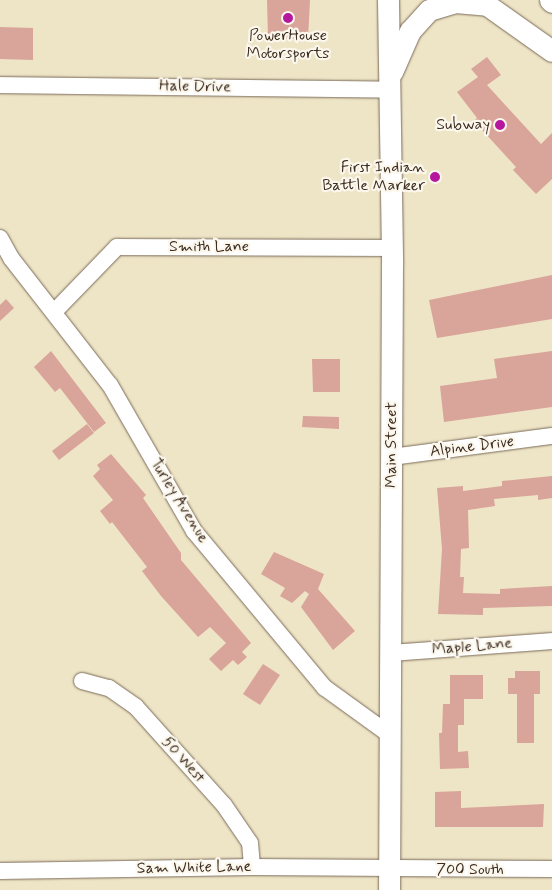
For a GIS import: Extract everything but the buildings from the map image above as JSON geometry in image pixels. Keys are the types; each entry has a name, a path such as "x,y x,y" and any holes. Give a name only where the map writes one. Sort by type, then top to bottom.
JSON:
{"main road":[{"name":"Main Street","path":"388,0 392,248 392,654 389,890"},
{"path":"390,83 410,31 428,10 455,2 484,2 552,51"}],"street":[{"name":"Hale Drive","path":"0,85 390,83"},
{"name":"Turley Avenue","path":"0,238 110,385 194,531 325,688 390,735"},
{"name":"Smith Lane","path":"54,312 117,247 392,248"},
{"name":"Alpine Drive","path":"392,457 552,436"},
{"name":"Maple Lane","path":"392,654 552,641"},
{"name":"50 West","path":"82,681 109,688 136,707 230,813 250,843 252,867"},
{"name":"Sam White Lane","path":"0,871 252,867 389,869"},
{"name":"700 South","path":"389,869 552,869"}],"place":[{"name":"PowerHouse Motorsports","path":"288,18"},
{"name":"Subway","path":"500,125"},
{"name":"First Indian Battle Marker","path":"435,177"}]}
